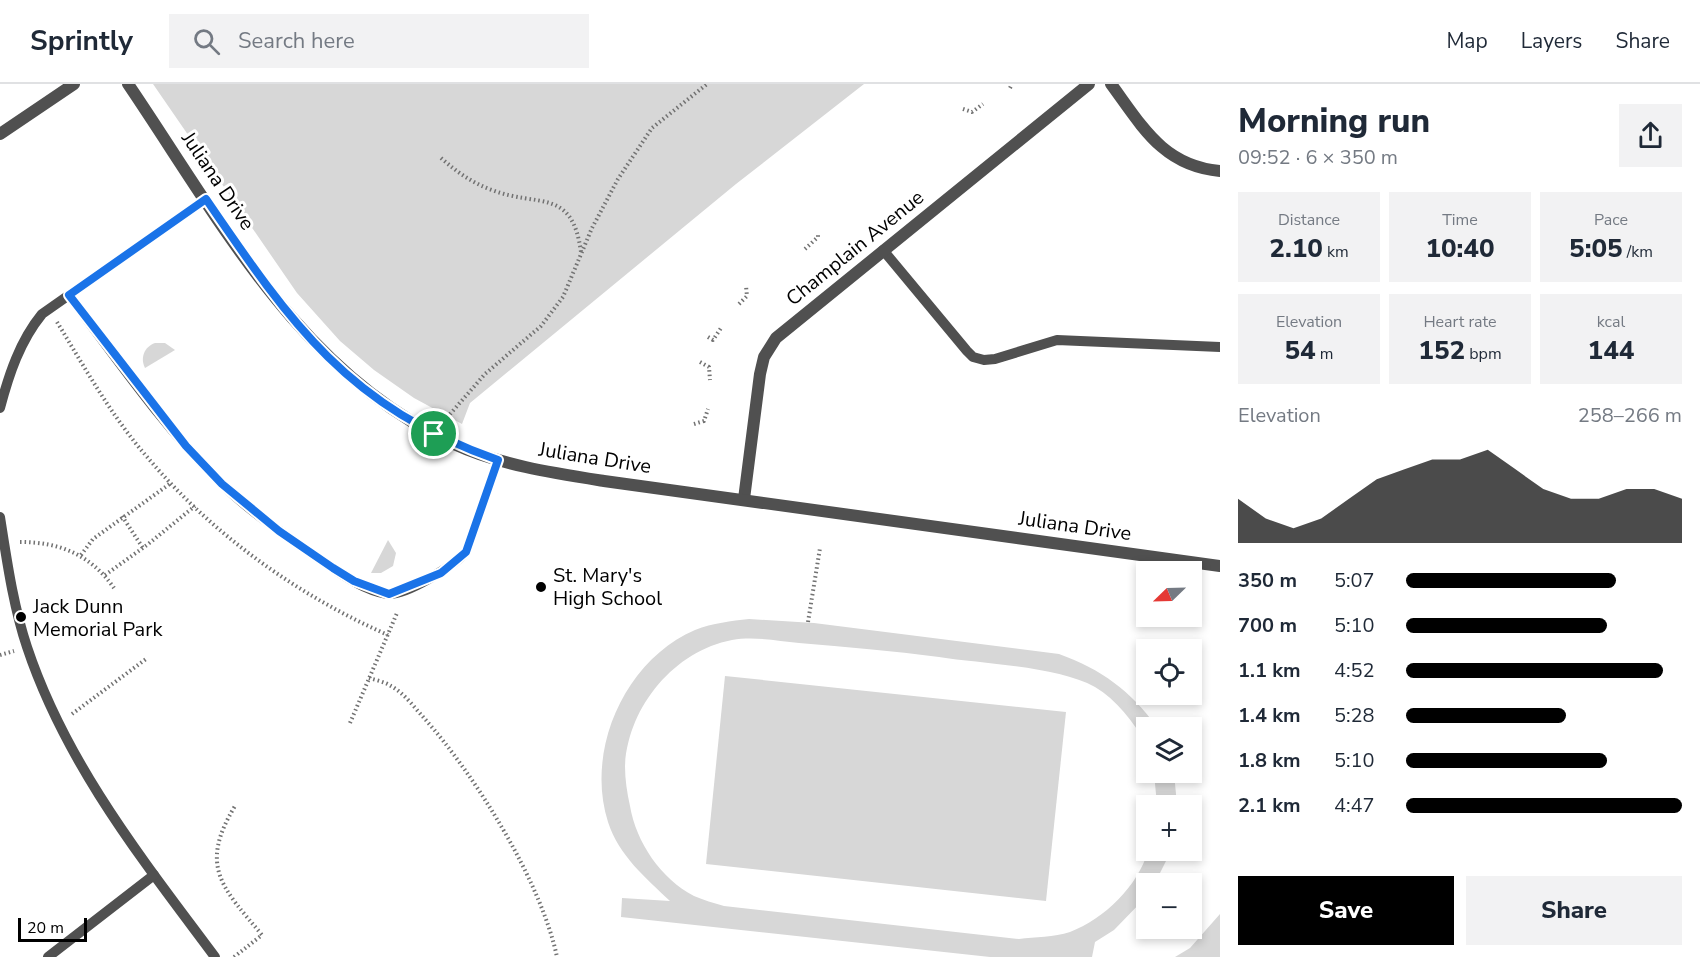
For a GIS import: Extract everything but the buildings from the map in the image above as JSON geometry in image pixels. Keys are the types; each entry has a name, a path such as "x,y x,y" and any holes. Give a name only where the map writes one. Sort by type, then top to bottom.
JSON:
{"street":[{"path":"0,134 74,84"},
{"name":"Juliana Drive","path":"128,84 274,298 327,358 384,405 434,434 498,460 583,478 1220,566"},
{"name":"Champlain Avenue","path":"744,499 760,374 769,346 883,250 1089,84"},
{"path":"1110,84 1150,134 1179,161 1200,169 1220,171"}],"lane":[{"path":"0,408 6,384 25,338 48,309 206,199"},
{"path":"883,250 973,357 984,360 1057,340 1220,347"},
{"path":"69,295 186,446 222,484 314,555 354,581 375,590 389,594 441,573 456,563 466,552 498,460"},
{"path":"0,517 13,595 27,646 59,723 93,788 215,957"},
{"path":"48,957 154,875"}],"path":[{"path":"434,434 458,401 485,374 541,326 563,297 581,253 618,179 652,128 707,84"},
{"path":"963,109 972,112 983,104"},
{"path":"441,158 466,178 493,190 516,198 552,202 569,214 578,234 581,253"},
{"path":"805,249 818,237 818,233"},
{"path":"739,304 747,296 746,286"},
{"path":"48,309 124,427 171,483 256,558 324,605 388,635"},
{"path":"708,337 713,340 721,328"},
{"path":"700,362 709,367 710,380"},
{"path":"694,424 704,421 708,409"},
{"path":"81,555 93,538 171,483"},
{"path":"105,575 195,506"},
{"path":"122,516 143,548"},
{"path":"4,542 41,542 81,555 105,575 114,588"},
{"path":"808,622 820,548"},
{"path":"350,723 397,613"},
{"path":"59,723 146,659"},
{"path":"369,678 392,686 411,703 438,734 473,783 503,829 529,881 554,939 557,957"},
{"path":"234,957 262,935 227,893 217,871 219,838 235,806"}],"shaded area":[{"path":"153,84 864,84 736,184 470,403 462,424 414,398 374,370 340,341 297,293"},
{"path":"155,343 165,343 175,350 145,368 144,353"},
{"path":"388,540 396,553 393,566 381,573 371,573"},
{"path":"749,619 814,623 1059,654 1102,674 1126,692 1149,717 1136,717 1136,727 1110,698 1095,687 1061,674 1041,670 766,639 732,640 711,646 691,656 673,669 645,703 628,744 625,766 633,820 644,846 661,870 682,889 724,906 1019,939 1064,934 1083,926 1118,900 1136,877 1136,907 1114,930 1095,942 1092,957 990,957 621,917 622,898 670,901 626,856 608,822 602,794 602,766 607,738 617,710 631,685 649,663 670,644 695,630"},
{"path":"725,676 1066,712 1046,901 706,864"},
{"path":"1155,783 1175,783 1176,795 1156,795"},
{"path":"1144,861 1166,861 1160,873 1138,873"},
{"path":"1220,914 1220,957 1175,957 1190,948 1198,939 1202,939 1202,934"}],"place":[{"name":"St. Mary's High School","path":"541,587"},
{"name":"Jack Dunn Memorial Park","path":"21,617"}],"route":[{"path":"206,199 274,298 327,358 384,405 434,434 455,445 498,460 489,493 466,552 456,563 423,582 389,594 375,590 354,581 279,531 222,484 186,446 69,295 206,199"}]}
